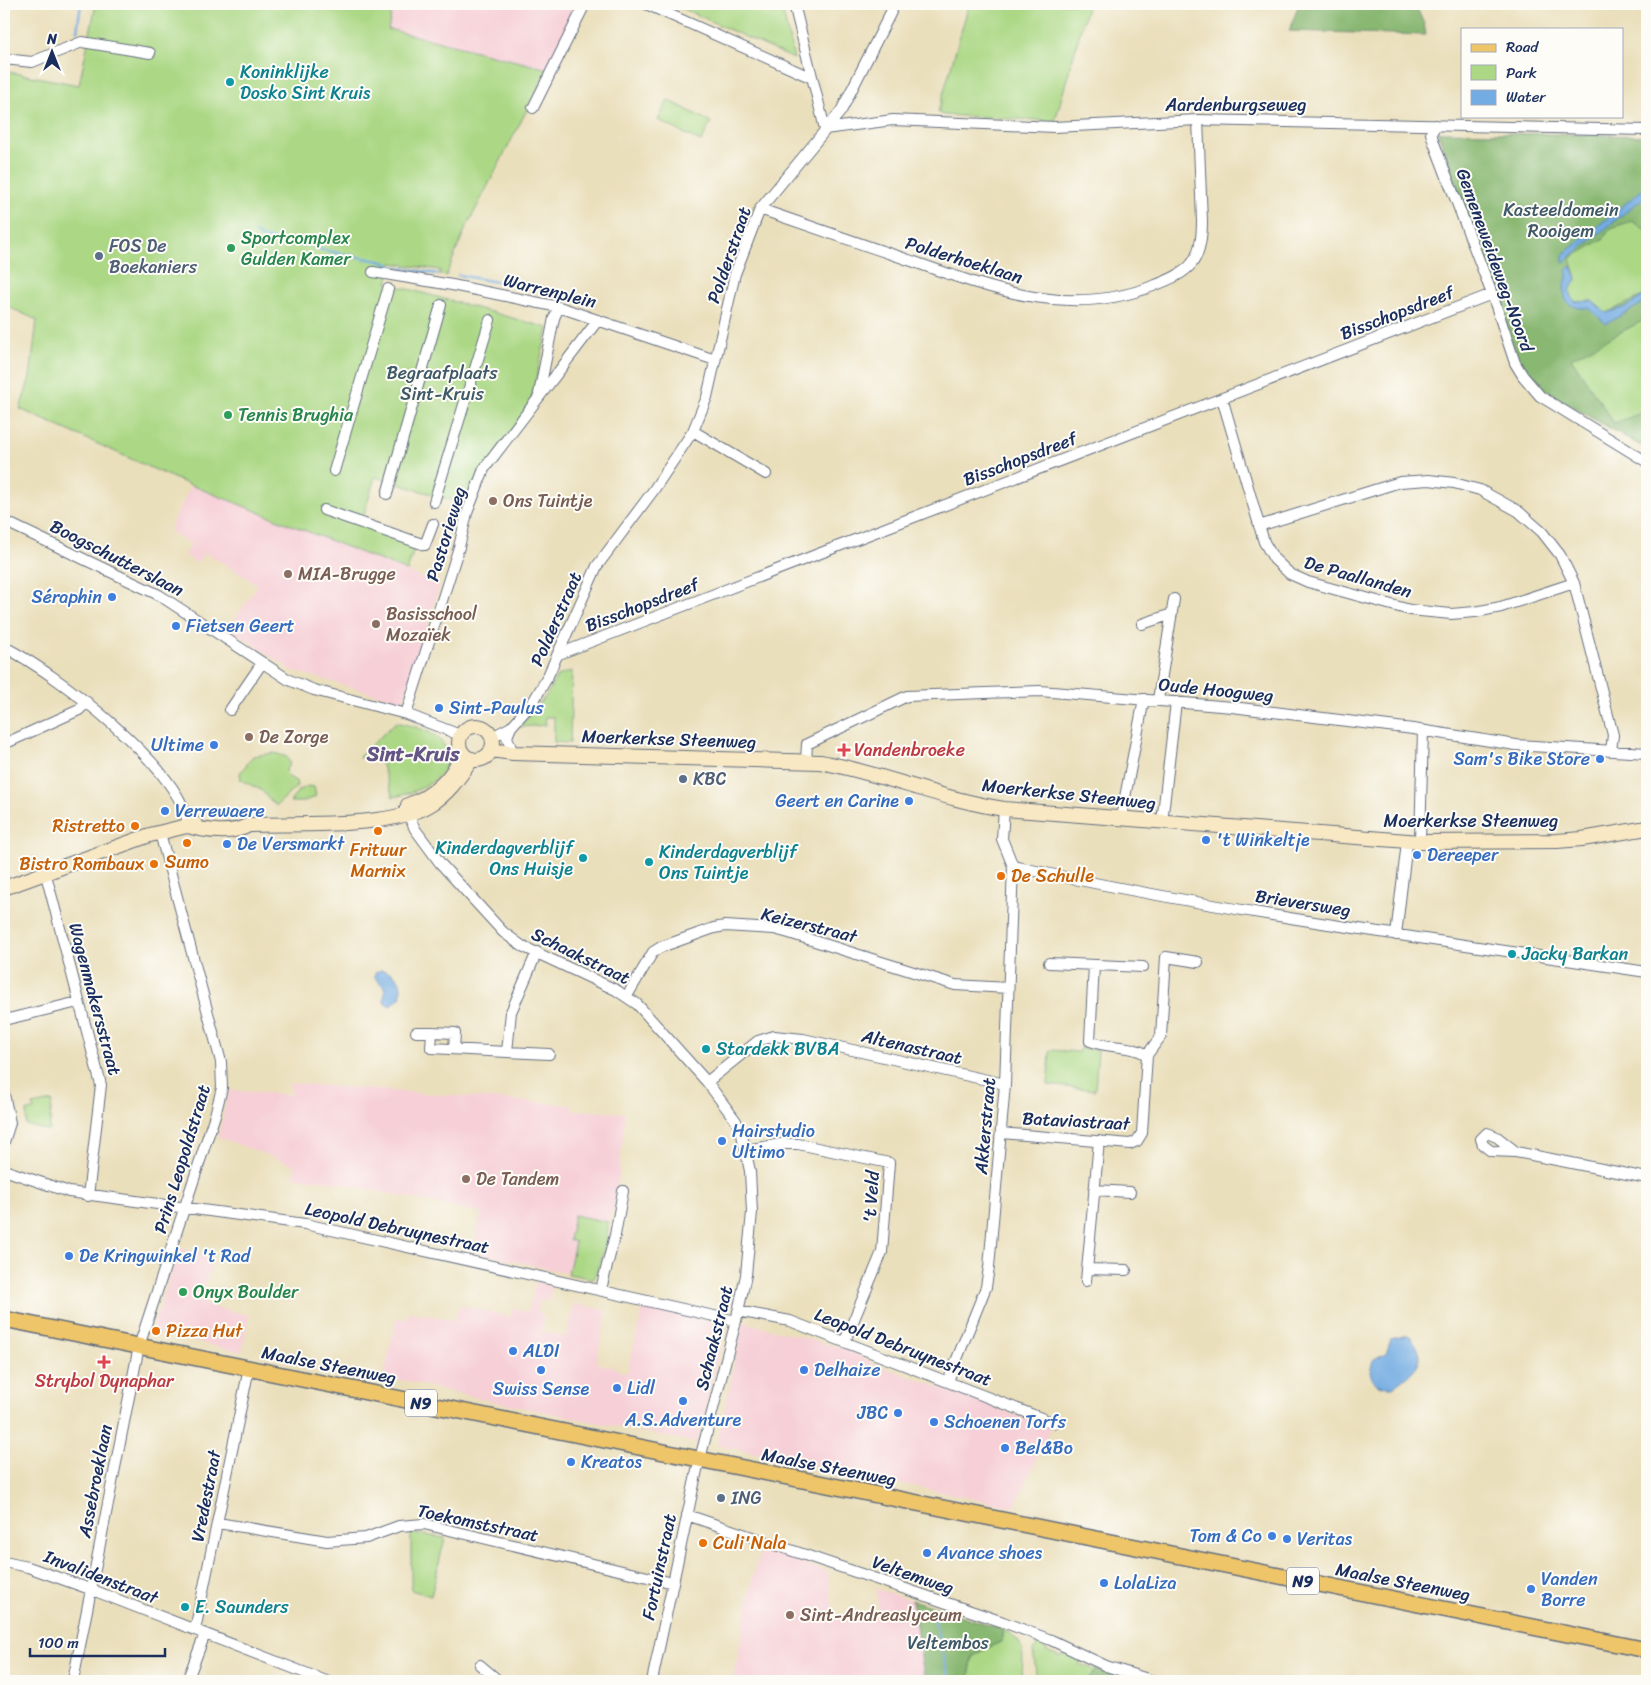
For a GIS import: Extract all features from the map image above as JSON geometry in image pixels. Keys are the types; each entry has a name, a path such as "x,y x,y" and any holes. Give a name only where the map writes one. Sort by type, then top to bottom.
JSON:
{"main road":[{"name":"Maalse Steenweg","path":"4,1319 1647,1650"}],"street":[{"path":"533,108 585,4"},
{"path":"646,4 812,78"},
{"path":"794,4 825,129"},
{"name":"Polderstraat","path":"491,744 511,727 532,702 559,654 597,566 654,491 693,431 707,397 736,274 760,209 841,111 895,4"},
{"path":"4,59 32,62 82,42 150,53"},
{"name":"Aardenburgseweg","path":"825,129 893,120 1054,127 1198,120 1647,130"},
{"name":"Polderhoeklaan","path":"760,209 1010,294 1068,301 1097,300 1134,294 1188,269 1197,256 1202,236 1198,120"},
{"name":"Gemeneweideweg-Noord","path":"1436,125 1431,133 1434,143 1492,294 1515,362 1540,396 1647,462"},
{"name":"Warrenplein","path":"373,272 446,284 558,307 715,360"},
{"path":"334,471 388,289"},
{"name":"Bisschopsdreef","path":"559,654 1492,294"},
{"path":"387,494 442,305"},
{"path":"538,398 554,318 558,307"},
{"path":"434,502 490,320"},
{"name":"Pastorieweg","path":"406,714 459,547 467,513 484,469 598,320"},
{"name":"De Paallanden","path":"1222,398 1264,542 1274,559 1290,574 1308,582 1410,610 1451,614 1501,607 1574,582"},
{"path":"693,431 766,474"},
{"path":"1259,526 1400,482 1428,480 1454,483 1480,490 1518,511 1542,532 1560,555 1574,582 1613,735 1611,751"},
{"path":"324,510 425,545 433,524"},
{"name":"Boogschutterslaan","path":"4,521 159,594 289,680 314,690 406,714 460,735"},
{"path":"1158,700 1174,599"},
{"path":"1142,624 1172,614"},
{"path":"4,646 46,672 86,702 144,757 168,784 187,814 188,826"},
{"path":"230,710 262,663"},
{"name":"Oude Hoogweg","path":"806,761 807,744 907,696 1040,691 1158,700 1423,730 1516,745 1647,753"},
{"path":"1121,818 1144,699"},
{"path":"4,744 79,710 86,702"},
{"path":"1162,822 1176,702"},
{"path":"473,726 485,729 491,744 484,757 467,756 459,744 460,735 466,728 473,726"},
{"path":"511,727 507,737 513,753"},
{"path":"1396,935 1414,842 1423,730"},
{"name":"Moerkerkse Steenweg","path":"491,744 513,753 806,761 857,770 971,803 1004,809 1414,842 1557,841 1590,838 1647,828"},
{"path":"4,888 45,871 160,833 203,822 242,821 249,825 302,823 329,825 430,806 447,792 467,756"},
{"path":"1004,809 1002,838 1013,866"},
{"name":"Schaakstraat","path":"406,810 424,843 440,864 493,922 513,940 627,996 646,1013 707,1082 736,1121 746,1150 752,1212 749,1252 737,1316 700,1460"},
{"name":"Prins Leopoldstraat","path":"139,1346 220,1101 222,1070 160,833"},
{"name":"Brieversweg","path":"1013,866 1110,887 1396,935 1647,972"},
{"name":"Akkerstraat","path":"948,1381 986,1287 1005,1084 1013,866"},
{"name":"Wagenmakersstraat","path":"45,871 102,1091 88,1196"},
{"name":"Keizerstraat","path":"627,996 653,952 714,928 739,925 774,929 789,933 955,985 1008,988"},
{"path":"507,1052 511,1012 537,952"},
{"name":"Bataviastraat","path":"1001,1133 1130,1144 1137,1141 1142,1133 1148,1055 1161,1036 1166,957 1198,962"},
{"path":"1050,963 1143,967"},
{"path":"1094,965 1090,1041 1098,1044 1137,1048 1148,1055"},
{"path":"4,1020 78,1002"},
{"path":"416,1032 455,1033 454,1049"},
{"path":"432,1032 431,1048 549,1054"},
{"name":"Altenastraat","path":"707,1082 758,1042 774,1036 803,1039 1005,1084"},
{"path":"4,1094 10,1123 4,1142"},
{"path":"1086,1281 1099,1141"},
{"name":"'t Veld","path":"746,1150 781,1144 798,1144 890,1163 882,1252 845,1341"},
{"path":"1516,1152 1647,1178"},
{"name":"Leopold Debruynestraat","path":"4,1170 69,1192 88,1196 305,1224 601,1289 737,1316 790,1321 1054,1423"},
{"path":"601,1289 615,1235 623,1190"},
{"path":"1094,1190 1130,1192"},
{"path":"1087,1269 1126,1270"},
{"name":"Assebroeklaan","path":"73,1681 139,1346"},
{"name":"Vredestraat","path":"187,1681 200,1632 218,1523 249,1368"},
{"name":"Fortuinstraat","path":"652,1681 700,1460"},
{"name":"Veltemweg","path":"687,1515 1003,1622 1051,1640 1106,1666 1154,1681"},
{"name":"Toekomststraat","path":"218,1523 327,1542 366,1538 399,1526 424,1524 672,1584"},
{"name":"Invalidenstraat","path":"4,1562 28,1567 326,1681"},
{"path":"480,1665 500,1681"}],"shaded area":[{"path":"394,4 580,4 548,69 388,29"},
{"path":"191,485 440,585 403,702 291,670 229,628 258,585 205,552 197,563 184,555 191,544 169,531"},
{"name":"De Tandem","path":"289,1083 572,1105 572,1110 625,1113 618,1184 613,1212 610,1214 608,1222 608,1241 603,1261 594,1279 473,1252 481,1213 334,1182 294,1177 295,1165 218,1137 229,1090 292,1095"},
{"path":"180,1248 213,1258 199,1302 249,1315 242,1352 151,1332"},
{"path":"536,1282 552,1286 548,1301 540,1300 538,1311 544,1316 541,1331 566,1337 574,1303 607,1311 596,1363 619,1369 618,1371 627,1373 644,1304 726,1326 697,1443 491,1401 384,1376 396,1318 408,1319 409,1312 455,1320 459,1305 510,1317 512,1308 528,1312"},
{"path":"743,1322 847,1349 875,1364 1051,1428 1014,1507 717,1445"},
{"name":"Sint-Andreaslyceum","path":"762,1548 827,1572 834,1617 879,1610 876,1589 912,1600 925,1681 733,1681 753,1576"}],"green space":[{"name":"Begraafplaats Sint-Kruis","path":"96,4 394,4 388,29 548,69 464,232 446,276 440,275 440,270 392,263 387,283 548,328 531,400 467,505 375,477 362,521 417,540 407,571 178,480 20,409 30,377 37,320 4,305 4,71 79,85"},
{"path":"673,4 781,4 794,59"},
{"path":"969,4 1088,4 1055,121 943,115 938,112"},
{"path":"1299,4 1415,4 1424,24 1426,35 1289,31"},
{"path":"668,100 711,122 701,142 658,120"},
{"name":"Kasteeldomein Rooigem","path":"1438,132 1647,136 1647,449 1544,391 1528,373 1515,350"},
{"name":"Kasteeldomein Rooigem","path":"1438,132 1647,136 1647,231 1632,221 1611,228 1603,239 1571,258 1577,279 1569,291 1575,302 1592,301 1606,313 1647,294 1647,321 1646,319 1571,358 1614,423 1647,411 1647,449 1544,391 1528,373 1515,350"},
{"path":"572,671 570,743 554,742 554,717 545,717 546,725 520,727 548,693 557,676"},
{"path":"396,722 422,729 437,737 447,751 448,760 440,775 426,786 410,793 393,797 381,763 377,761 375,754 358,758"},
{"path":"274,753 287,757 290,764 286,769 287,776 296,781 297,786 276,806 261,790 241,780 240,773 253,756"},
{"path":"308,786 314,787 316,796 303,802 290,802 298,791"},
{"path":"1080,1048 1098,1050 1095,1090 1048,1085 1050,1050 1079,1052"},
{"path":"52,1101 49,1131 26,1125 27,1111 34,1110 32,1105"},
{"path":"574,1215 608,1222 606,1244 594,1279 568,1274 575,1242 569,1240"},
{"path":"411,1533 445,1538 431,1596 411,1590"},
{"name":"Veltembos","path":"912,1600 1002,1629 1002,1641 973,1656 968,1681 925,1681"},
{"path":"1002,1629 1017,1639 1020,1645 1023,1657 1022,1681 968,1681 973,1656 1002,1641"},
{"path":"1040,1643 1046,1643 1046,1651 1062,1657 1064,1651 1083,1659 1079,1664 1097,1670 1087,1681 1037,1681 1033,1651"},
{"path":"1097,1670 1133,1681 1087,1681"}],"water":[{"path":"1647,186 1647,195 1563,263 1563,255 1567,251"},
{"path":"1572,266 1577,279 1569,291 1575,302 1592,301 1606,313 1626,307 1647,294 1647,301 1606,324 1589,308 1576,307 1566,300 1564,290 1567,276 1566,270"},
{"path":"380,970 391,973 400,983 400,998 390,1006 384,1002 385,988 375,978 375,973"},
{"path":"1408,1335 1412,1337 1419,1351 1420,1357 1416,1367 1393,1387 1378,1384 1373,1380 1370,1372 1373,1360 1386,1354 1391,1339"}],"waterway":[{"path":"77,31 81,4"},
{"path":"255,233 263,238 303,246"},
{"path":"313,248 384,262 393,267 438,274"},
{"path":"458,275 508,284"},
{"path":"933,1617 950,1681"}],"place":[{"name":"Koninklijke Dosko Sint Kruis","path":"230,82"},
{"name":"Sportcomplex Gulden Kamer","path":"231,248"},
{"name":"FOS De Boekaniers","path":"99,256"},
{"name":"Tennis Brughia","path":"228,415"},
{"name":"Ons Tuintje","path":"493,501"},
{"name":"MIA-Brugge","path":"288,574"},
{"name":"Séraphin","path":"112,597"},
{"name":"Basisschool Mozaïek","path":"376,624"},
{"name":"Fietsen Geert","path":"176,626"},
{"name":"Sint-Paulus","path":"439,708"},
{"name":"De Zorge","path":"249,737"},
{"name":"Ultime","path":"214,745"},
{"name":"Vandenbroeke","path":"844,750"},
{"name":"Sam's Bike Store","path":"1600,759"},
{"name":"KBC","path":"683,779"},
{"name":"Geert en Carine","path":"909,801"},
{"name":"Verrewaere","path":"165,811"},
{"name":"Ristretto","path":"135,826"},
{"name":"Frituur Marnix","path":"378,831"},
{"name":"'t Winkeltje","path":"1206,840"},
{"name":"Sumo","path":"187,843"},
{"name":"De Versmarkt","path":"227,844"},
{"name":"Dereeper","path":"1417,855"},
{"name":"Kinderdagverblijf Ons Huisje","path":"583,858"},
{"name":"Kinderdagverblijf Ons Tuintje","path":"649,862"},
{"name":"Bistro Rombaux","path":"154,864"},
{"name":"De Schulle","path":"1001,876"},
{"name":"Jacky Barkan","path":"1512,954"},
{"name":"Stardekk BVBA","path":"706,1049"},
{"name":"Hairstudio Ultimo","path":"722,1141"},
{"name":"De Tandem","path":"466,1179"},
{"name":"De Kringwinkel 't Rad","path":"69,1256"},
{"name":"Onyx Boulder","path":"183,1292"},
{"name":"Pizza Hut","path":"156,1331"},
{"name":"ALDI","path":"513,1351"},
{"name":"Strybol Dynaphar","path":"104,1362"},
{"name":"Swiss Sense","path":"541,1370"},
{"name":"Delhaize","path":"804,1370"},
{"name":"Lidl","path":"617,1388"},
{"name":"A.S.Adventure","path":"683,1401"},
{"name":"JBC","path":"898,1413"},
{"name":"Schoenen Torfs","path":"934,1422"},
{"name":"Bel&Bo","path":"1005,1448"},
{"name":"Kreatos","path":"571,1462"},
{"name":"ING","path":"721,1498"},
{"name":"Tom & Co","path":"1272,1536"},
{"name":"Veritas","path":"1287,1539"},
{"name":"Culi'Nala","path":"703,1543"},
{"name":"Avance shoes","path":"927,1553"},
{"name":"LolaLiza","path":"1104,1583"},
{"name":"Vanden Borre","path":"1531,1589"},
{"name":"E. Saunders","path":"185,1607"},
{"name":"Sint-Andreaslyceum","path":"790,1615"}],"district":[{"name":"Sint-Kruis","path":"413,754"}]}
